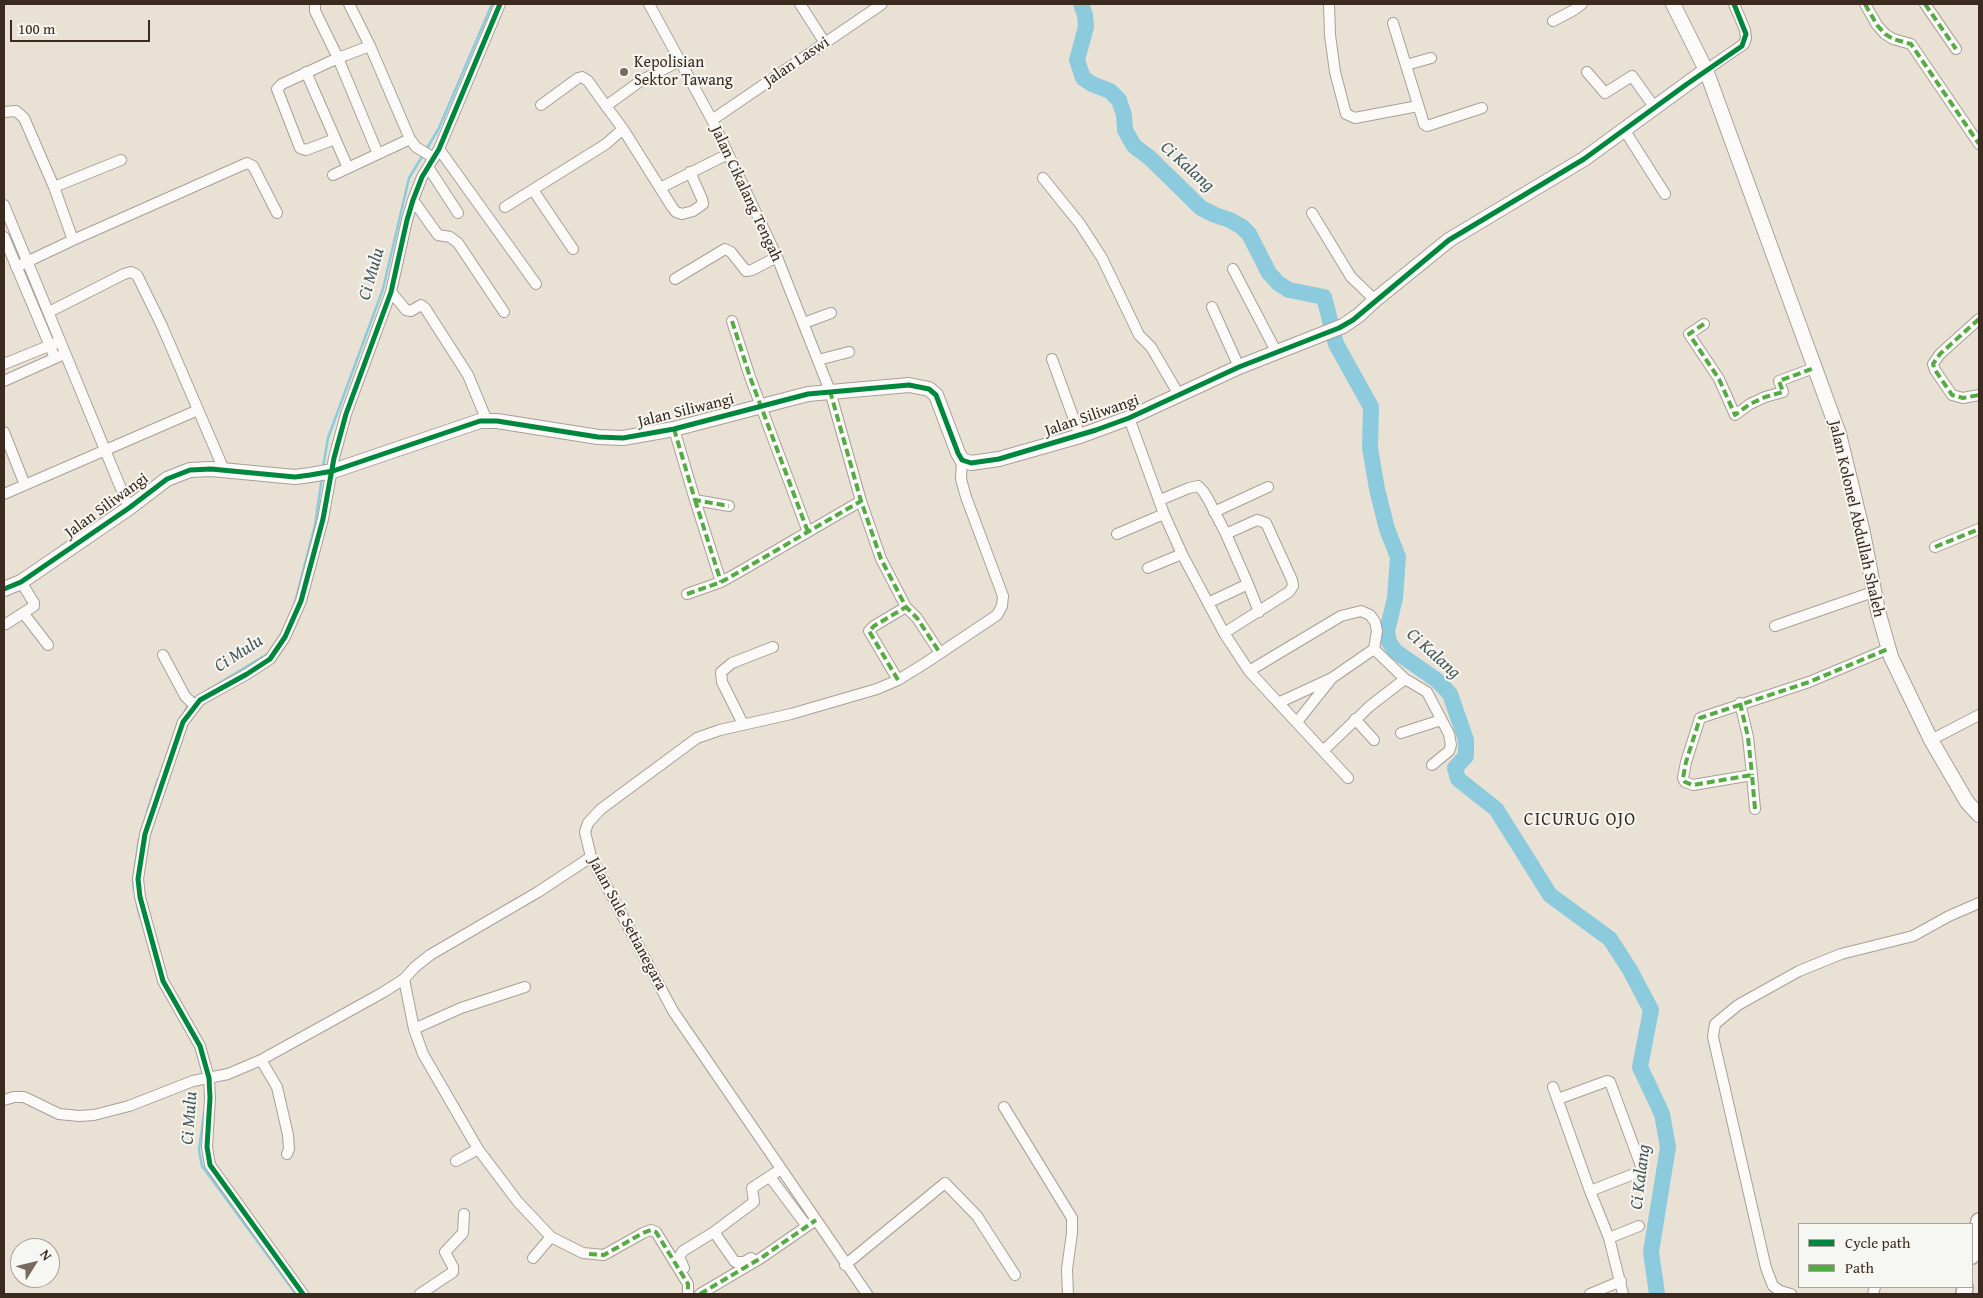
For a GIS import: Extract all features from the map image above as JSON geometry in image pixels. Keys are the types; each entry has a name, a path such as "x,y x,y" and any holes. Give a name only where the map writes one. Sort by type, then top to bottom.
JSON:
{"main road":[{"path":"1973,1252 1979,1226"}],"street":[{"path":"315,4 315,11 338,58 378,154"},
{"path":"349,4 370,46 413,143 434,154 536,284"},
{"path":"304,1294 211,1170 207,1147 210,1098 197,1040 163,982 141,902 138,879 145,834 183,722 194,705 210,693 247,674 270,659 285,636 301,601 321,528 334,458 348,407 392,292 413,200 500,4"},
{"name":"Jalan Cikalang Tengah","path":"649,4 712,120 777,257 830,391 861,501 881,560 906,607 916,618 940,654"},
{"path":"800,4 825,44"},
{"name":"Jalan Laswi","path":"712,120 882,4"},
{"path":"1329,4 1330,35 1335,72 1346,114 1355,118 1418,106"},
{"path":"1553,21 1582,4"},
{"name":"Jalan Kolonel Abdullah Shaleh","path":"1673,4 1706,70 1827,400 1844,453 1863,533 1873,592 1888,649 1899,676 1931,740 1967,802 1979,815"},
{"path":"1706,70 1744,44 1746,38 1745,30 1734,4"},
{"path":"1865,4 1877,25 1885,34 1893,39 1911,44 1979,144"},
{"path":"1926,4 1956,49"},
{"path":"1393,23 1422,122 1427,126 1482,108"},
{"path":"334,139 306,150 301,149 277,90 281,85 306,72 370,46"},
{"path":"1406,65 1431,58"},
{"path":"606,106 642,80 680,61"},
{"name":"Jalan Siliwangi","path":"4,589 21,582 129,508 157,486 177,475 202,469 295,477 310,475 332,471 480,421 610,438 635,436 674,428 796,396 903,385 929,389 938,398 954,446 962,460 971,463 988,461 1080,436 1129,418 1239,367 1337,329 1359,315 1457,234 1562,173 1625,131 1706,70"},
{"path":"306,72 348,168"},
{"path":"1588,72 1605,93 1632,76 1655,108"},
{"path":"540,105 582,77 588,81 623,129 676,212 685,214 701,207 703,202 690,172"},
{"path":"4,112 16,110 24,118 54,187 74,240"},
{"path":"505,207 606,144 623,129"},
{"path":"1625,131 1665,194"},
{"path":"333,175 378,154 413,143"},
{"path":"660,188 728,154"},
{"path":"54,187 121,160"},
{"path":"16,267 247,163 253,166 277,213"},
{"path":"428,167 458,213"},
{"path":"1043,178 1080,224 1102,258 1139,335 1154,350 1179,395"},
{"path":"533,190 573,249"},
{"path":"413,200 438,235 450,238 458,243 504,312"},
{"path":"4,205 129,508"},
{"path":"1312,213 1351,277 1375,300"},
{"path":"4,237 56,358"},
{"path":"675,279 725,249 731,252 746,271 752,270 777,257"},
{"path":"1233,269 1277,353"},
{"path":"49,312 124,274 134,273 137,275 162,326 224,470"},
{"path":"392,292 406,310 411,311 421,305 425,308 468,375 487,421"},
{"path":"1212,307 1239,367"},
{"path":"804,323 830,313"},
{"path":"1979,319 1940,354 1933,364 1952,395 1962,398 1979,395"},
{"path":"732,321 808,532"},
{"path":"1704,324 1689,334 1719,379 1734,415 1765,396 1783,392 1779,381 1814,368"},
{"path":"4,364 60,341"},
{"path":"818,360 849,352"},
{"path":"4,381 66,354"},
{"path":"1052,359 1080,436"},
{"path":"4,494 198,410"},
{"path":"1129,418 1164,514 1182,554 1224,633 1249,671 1348,778"},
{"path":"674,428 721,582"},
{"path":"4,432 25,486"},
{"name":"Jalan Sule Setianegara","path":"866,1294 673,1011 591,858 585,832 592,817 601,808 697,738 743,724 791,714 877,689 898,680 994,618 1000,612 1003,603 1002,592 966,497 962,479 962,460"},
{"path":"1160,500 1198,486 1203,491 1226,534 1260,612"},
{"path":"1214,512 1268,487"},
{"path":"695,500 729,506"},
{"path":"687,594 721,582 861,501"},
{"path":"1117,534 1164,514"},
{"path":"1224,633 1291,591 1293,586 1268,524 1259,520 1226,534"},
{"path":"1936,547 1979,529"},
{"path":"1148,568 1182,554"},
{"path":"6,624 33,608 34,603 21,582"},
{"path":"1208,603 1248,584"},
{"path":"1775,626 1873,592"},
{"path":"898,680 869,631 906,607"},
{"path":"1249,671 1341,616 1357,611 1368,613 1375,622 1377,631 1374,649 1332,678 1278,703"},
{"path":"24,614 48,645"},
{"path":"743,724 722,682 720,672 732,663 773,646"},
{"path":"1374,649 1405,679 1427,692 1446,726 1451,746 1445,756 1432,765"},
{"path":"1752,775 1690,785 1685,782 1684,778 1690,746 1700,718 1740,703 1809,682 1888,649"},
{"path":"163,655 185,696 194,705"},
{"path":"1298,722 1332,678"},
{"path":"1324,751 1355,719 1405,679"},
{"path":"1740,703 1748,737 1755,809"},
{"path":"1931,740 1979,715"},
{"path":"1355,719 1374,740"},
{"path":"1401,733 1441,720"},
{"path":"4,1100 24,1097 59,1114 78,1116 113,1111 205,1079 228,1074 261,1060 382,994 404,979 414,967 430,955 538,892 591,858"},
{"path":"1791,1294 1780,1291 1773,1286 1766,1268 1713,1037 1718,1020 1766,988 1799,971 1841,954 1913,936 1979,903"},
{"path":"404,979 414,1029 423,1054 478,1149 502,1183 550,1237 583,1253 604,1255 643,1233 651,1230 656,1232 688,1284 688,1294"},
{"path":"414,1029 461,1008 525,987"},
{"path":"261,1060 277,1088 288,1135 289,1149 287,1154"},
{"path":"1558,1098 1610,1082 1641,1166 1642,1170 1639,1172 1590,1191"},
{"path":"1553,1087 1609,1238 1623,1294"},
{"path":"1004,1107 1071,1215 1073,1224 1068,1269 1068,1294"},
{"path":"456,1161 478,1149"},
{"path":"694,1284 679,1257 683,1251 714,1232 754,1202 752,1188 781,1169"},
{"path":"770,1178 806,1225"},
{"path":"845,1265 945,1183 977,1216 1015,1275"},
{"path":"420,1294 453,1272 453,1267 445,1252 463,1233 464,1214"},
{"path":"700,1294 754,1263 816,1220"},
{"path":"1609,1238 1639,1226"},
{"path":"714,1232 731,1258 739,1263 744,1262 780,1237"},
{"path":"533,1258 550,1237"},
{"path":"1596,1293 1621,1281"}],"waterway":[{"name":"Ci Mulu","path":"426,150 439,128 492,4"},
{"name":"Ci Kalang","path":"1081,4 1085,15 1086,27 1077,60 1083,78 1092,84 1110,91 1119,100 1124,115 1125,130 1134,146 1150,158 1201,208 1242,227 1249,234 1269,273 1278,283 1289,290 1324,297 1336,344 1371,407 1370,448 1377,489 1387,529 1398,557 1395,598 1387,631 1389,642 1395,651 1438,681 1450,694 1466,740 1466,756 1455,768 1458,779 1496,809 1550,895 1610,939 1630,970 1651,1010 1640,1067 1662,1114 1668,1147 1651,1252 1657,1294"},
{"name":"Ci Mulu","path":"323,467 328,438 383,289 409,178 423,155"},
{"name":"Ci Mulu","path":"294,606 315,525 322,477"},
{"name":"Ci Mulu","path":"193,699 269,653"},
{"name":"Ci Mulu","path":"184,713 189,703"},
{"name":"Ci Mulu","path":"147,812 158,779"},
{"name":"Ci Mulu","path":"134,890 133,880 139,839"},
{"name":"Ci Mulu","path":"137,905 140,917"},
{"name":"Ci Mulu","path":"204,1113 199,1150 202,1166 296,1294"}],"marked path":[{"path":"1865,4 1877,25 1885,34 1893,39 1911,44 1979,144"},
{"path":"1925,4 1956,49"},
{"path":"1979,319 1940,354 1933,364 1952,395 1963,398 1979,395"},
{"path":"732,321 750,377 808,532"},
{"path":"1704,324 1689,334 1719,379 1735,415 1750,404 1783,392 1779,381 1814,368"},
{"path":"830,391 861,501 881,559 906,607 917,618 940,653"},
{"path":"674,429 695,500 729,506"},
{"path":"695,500 721,582"},
{"path":"687,594 721,582 861,501"},
{"path":"1935,547 1979,529"},
{"path":"898,680 869,631 906,607"},
{"path":"1755,809 1752,775 1693,785 1685,782 1683,778 1686,762 1700,718 1809,682 1888,649"},
{"path":"1740,703 1748,737 1752,775"},
{"path":"700,1294 761,1258 816,1220"},
{"path":"589,1254 604,1255 643,1233 651,1230 656,1232 688,1284 688,1294"}],"cycle path":[{"path":"303,1294 210,1165 207,1147 210,1098 209,1078 200,1046 163,981 140,897 138,879 145,834 183,722 200,700 270,659 285,637 301,601 323,519 334,458 346,414 391,292 413,200 422,177 439,149 500,4"},
{"path":"4,589 21,582 129,508 167,479 190,470 211,469 295,477 310,475 333,471 480,421 497,421 598,437 623,438 674,429 808,394 909,385 929,389 936,395 958,453 962,460 971,463 999,459 1096,430 1129,418 1239,367 1339,328 1353,320 1449,240 1584,159 1742,46 1746,34 1734,4"}],"place":[{"name":"Kepolisian Sektor Tawang","path":"624,72"}],"district":[{"name":"CICURUG OJO","path":"1580,820"}]}
